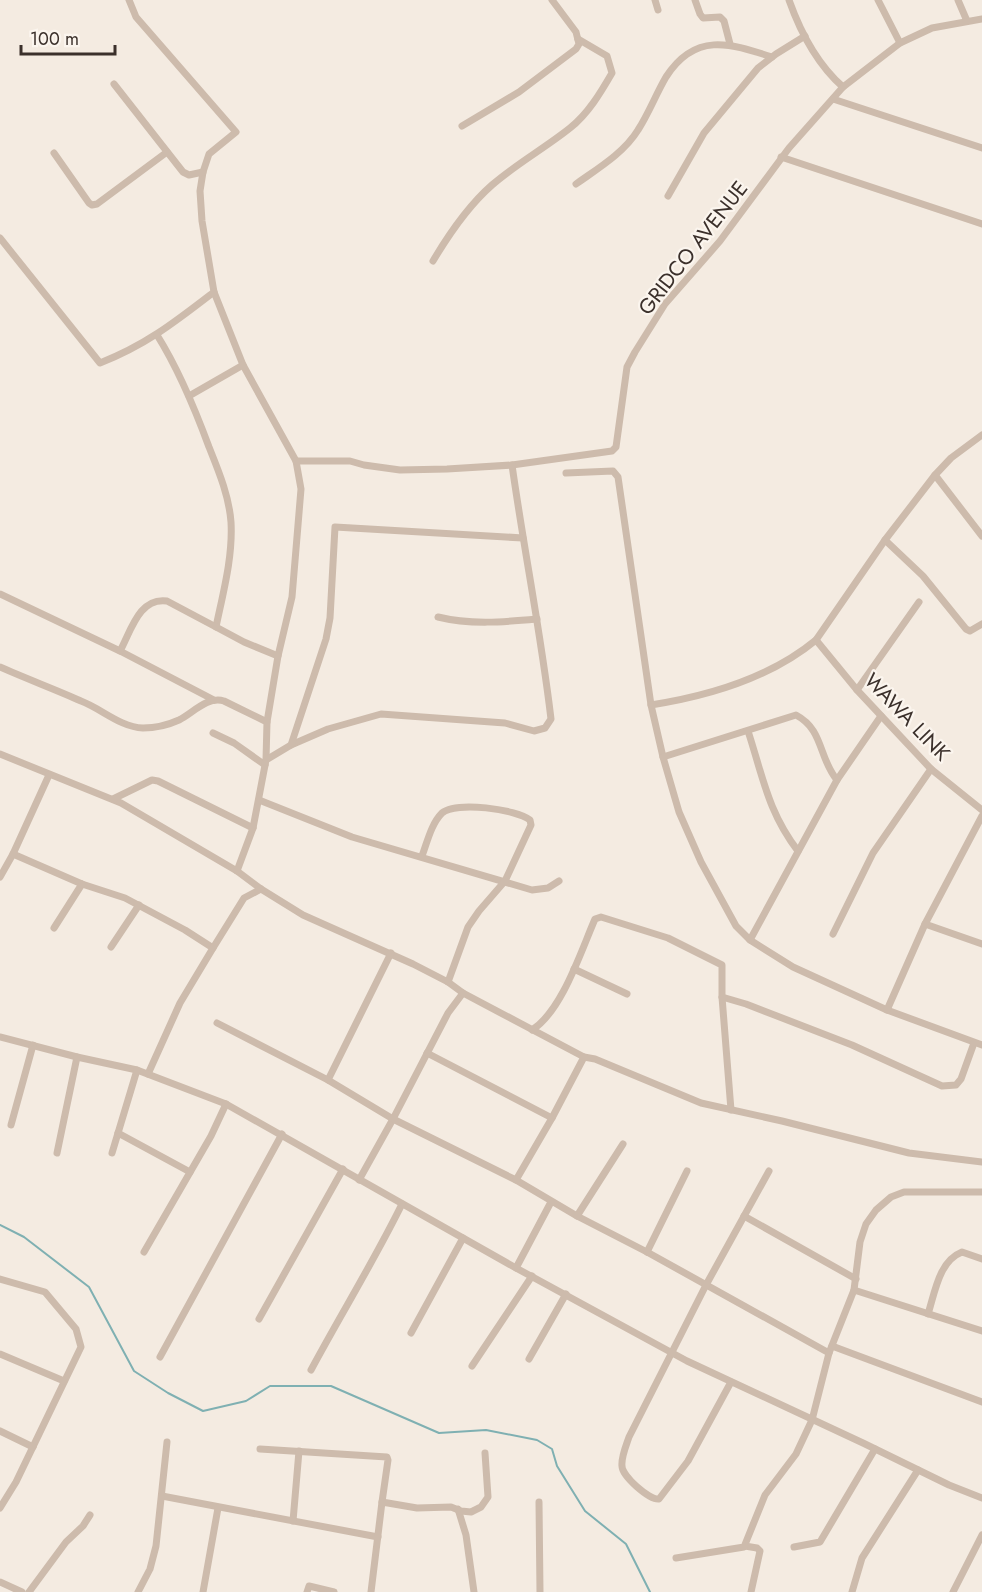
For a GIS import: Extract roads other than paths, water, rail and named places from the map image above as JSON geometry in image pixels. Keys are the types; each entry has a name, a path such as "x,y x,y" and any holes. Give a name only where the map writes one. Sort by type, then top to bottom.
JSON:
{"street":[{"path":"129,0 136,17 236,132 209,154 200,190 202,221 214,292 243,365 296,461 301,489 293,586 267,722 266,762 253,828 237,871"},
{"path":"462,126 519,92 576,49 579,44 576,32 552,0"},
{"path":"655,0 658,10"},
{"path":"695,0 703,18 720,17 724,21 730,44"},
{"path":"789,0 805,36 834,79 843,87"},
{"path":"878,0 900,43"},
{"path":"958,0 967,21"},
{"name":"GRIDCO AVENUE","path":"296,461 350,461 400,470 512,465 612,451 616,447 627,367 635,352 665,304 720,241 781,157 843,87 900,43 932,28 982,19"},
{"path":"668,196 704,133 758,68 805,36"},
{"path":"433,261 443,243 475,201 494,183 571,127 585,114 608,80 612,73 607,56 578,39"},
{"path":"576,184 603,165 638,131 667,75 680,60 701,46 717,43 730,44 772,57"},
{"path":"114,84 186,174 203,172"},
{"path":"832,99 982,148"},
{"path":"54,153 92,205 97,204 167,152"},
{"path":"781,157 982,224"},
{"path":"0,238 100,363 129,351 157,335 214,292"},
{"path":"157,335 189,396 227,493 231,525 227,567 216,627"},
{"path":"189,396 243,365"},
{"path":"651,705 685,700 747,680 784,663 816,640 885,540 935,475 951,458 982,435"},
{"path":"266,762 291,745 328,729 381,714 505,723 534,731 545,728 551,719 545,666 522,538 512,465"},
{"path":"566,473 613,471 618,477 651,705 663,757 679,812 701,862 736,926 750,940 793,967 887,1010 982,1045"},
{"path":"935,475 982,534"},
{"path":"291,745 326,639 330,618 335,527 522,538"},
{"path":"885,540 924,576 966,628 970,631 982,624"},
{"path":"0,594 120,651 214,700 224,701 267,722"},
{"path":"120,651 142,609 150,602 158,600 167,601 244,642 278,656"},
{"path":"857,690 919,602"},
{"path":"438,617 448,620 504,622 537,619"},
{"name":"WAWA LINK","path":"816,640 857,690 931,769 982,810"},
{"path":"0,667 81,700 124,724 141,728 177,721 214,700"},
{"path":"663,757 796,715 810,724 825,760 837,780"},
{"path":"750,940 837,780 881,716"},
{"path":"748,731 767,796 786,835 798,851"},
{"path":"213,733 266,762"},
{"path":"0,754 113,799 162,825 303,915 448,982 463,993 584,1057 595,1059 701,1104 909,1153 982,1162"},
{"path":"833,934 873,853 931,769"},
{"path":"0,877 49,775"},
{"path":"113,799 152,780 158,781 253,828"},
{"path":"259,800 352,837 532,890 548,888 559,881"},
{"path":"422,856 436,821 455,807 486,808 521,814 530,820 531,825 505,881 478,911 468,927 448,982"},
{"path":"887,1010 925,924 982,816"},
{"path":"13,854 82,884 125,898 213,948"},
{"path":"54,928 82,884"},
{"path":"148,1074 180,1003 213,948 244,898 261,889"},
{"path":"111,946 139,905"},
{"path":"532,1030 542,1024 551,1013 574,969 595,919 602,917 668,938 720,963 723,974 722,997 731,1110"},
{"path":"925,924 982,944"},
{"path":"328,1080 391,954"},
{"path":"574,969 627,994"},
{"path":"359,1180 448,1013 463,993"},
{"path":"722,997 852,1045 942,1086 956,1085 961,1079 974,1043"},
{"path":"218,1023 328,1080 393,1119 516,1180 576,1216 831,1350 982,1402"},
{"path":"0,1036 77,1057 137,1070 226,1104 516,1268 672,1353 949,1485 982,1498"},
{"path":"11,1125 33,1045"},
{"path":"426,1053 552,1118"},
{"path":"57,1153 77,1057"},
{"path":"516,1180 584,1057"},
{"path":"112,1153 137,1070"},
{"path":"144,1252 226,1104"},
{"path":"118,1133 190,1172"},
{"path":"160,1357 282,1134"},
{"path":"576,1216 623,1144"},
{"path":"259,1319 343,1169"},
{"path":"731,1382 688,1461 659,1499 653,1500 626,1476 621,1463 629,1437 706,1285 769,1170"},
{"path":"647,1252 687,1171"},
{"path":"745,1546 765,1495 796,1454 812,1420 831,1350 854,1290 860,1242 866,1224 876,1210 891,1197 904,1192 982,1191"},
{"path":"516,1268 551,1202"},
{"path":"311,1370 377,1254 402,1204"},
{"path":"744,1216 856,1279"},
{"path":"411,1333 463,1238"},
{"path":"928,1314 946,1262 956,1254 963,1252 982,1259"},
{"path":"472,1366 532,1276"},
{"path":"0,1279 45,1292 76,1329 81,1347 16,1482 1,1505"},
{"path":"854,1290 982,1331"},
{"path":"528,1359 566,1294"},
{"path":"0,1354 64,1381"},
{"path":"0,1431 33,1447"},
{"path":"138,1592 150,1569 154,1554 167,1442"},
{"path":"260,1449 387,1457 371,1592"},
{"path":"794,1546 820,1542 875,1449"},
{"path":"293,1521 299,1451"},
{"path":"382,1502 417,1508 451,1507 471,1512 481,1507 488,1497 485,1453"},
{"path":"852,1592 862,1558 918,1470"},
{"path":"162,1496 378,1537"},
{"path":"539,1502 540,1592"},
{"path":"203,1592 218,1508"},
{"path":"458,1509 466,1535 474,1592"},
{"path":"29,1592 66,1542 84,1526 90,1515"},
{"path":"952,1592 982,1535"},
{"path":"676,1558 745,1546 757,1548 760,1551 751,1592"},
{"path":"0,1582 22,1592"},
{"path":"307,1592 309,1586 334,1592"}],"waterway":[{"path":"0,1225 24,1237 89,1287 134,1371 168,1393 203,1411 246,1401 270,1386 331,1386 439,1433 486,1430 537,1440 552,1449 557,1466 585,1511 626,1544 650,1592"}]}
